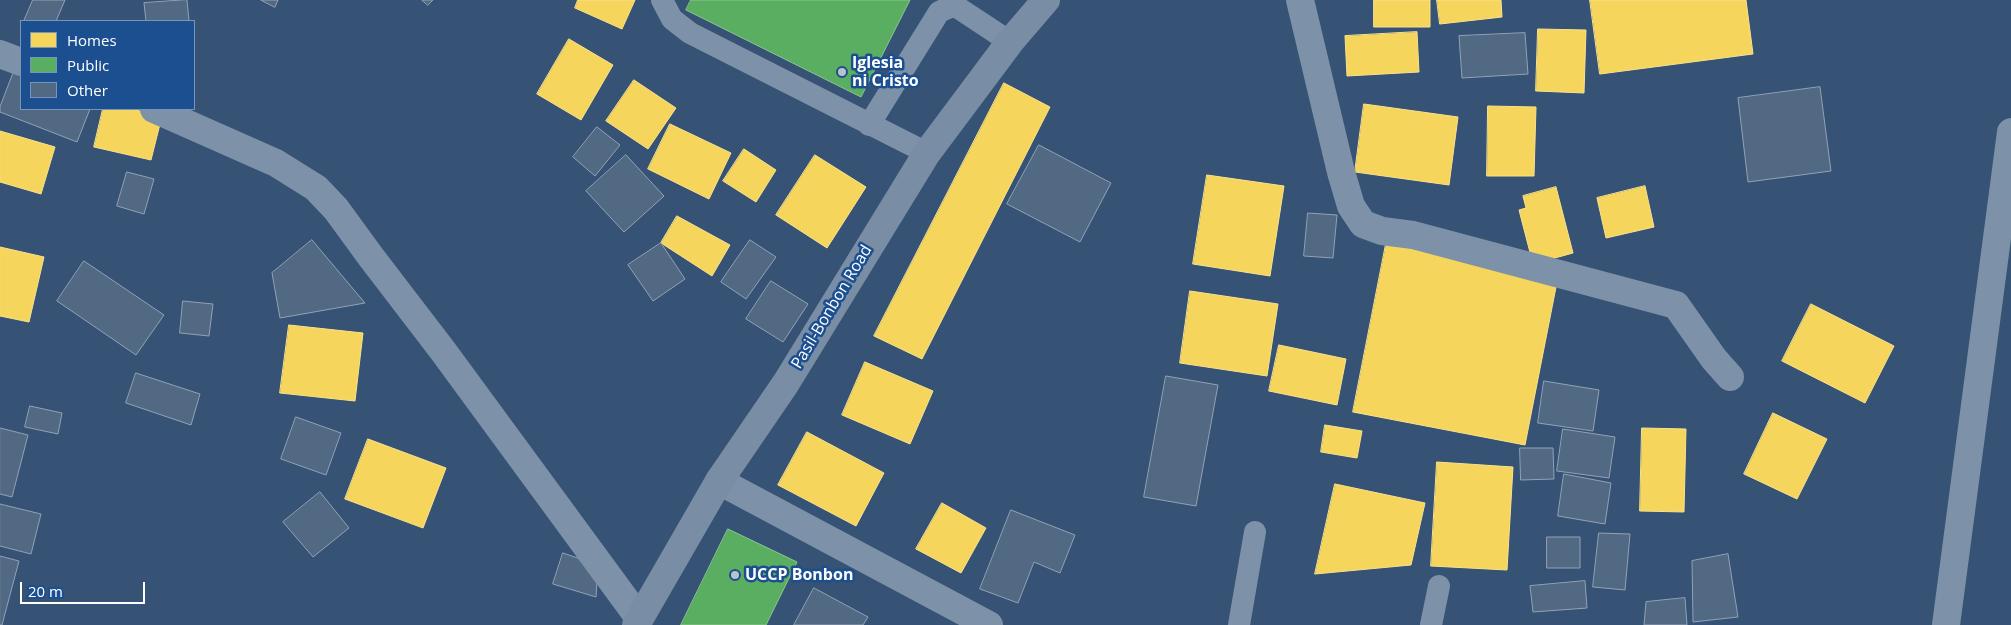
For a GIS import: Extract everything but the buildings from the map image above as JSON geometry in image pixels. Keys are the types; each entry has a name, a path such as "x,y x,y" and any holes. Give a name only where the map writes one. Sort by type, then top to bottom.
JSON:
{"street":[{"name":"Pasil-Bonbon Road","path":"637,622 719,481 786,383 927,154 1010,42 1046,0"},
{"path":"1300,0 1340,172 1351,206 1362,224 1382,231 1413,235 1676,304 1714,359 1730,377"},
{"path":"0,54 20,62"},
{"path":"156,110 276,163 316,188 330,202 449,359 637,622"},
{"path":"1946,625 2011,132"},
{"path":"719,481 989,625"}],"lane":[{"path":"662,0 672,19 690,33 927,154"},
{"path":"870,125 939,12 957,7 1010,42"},
{"path":"1239,625 1255,532"},
{"path":"1431,625 1439,586"}],"place":[{"name":"Iglesia ni Cristo","path":"842,72"},
{"name":"UCCP Bonbon","path":"735,575"}]}
